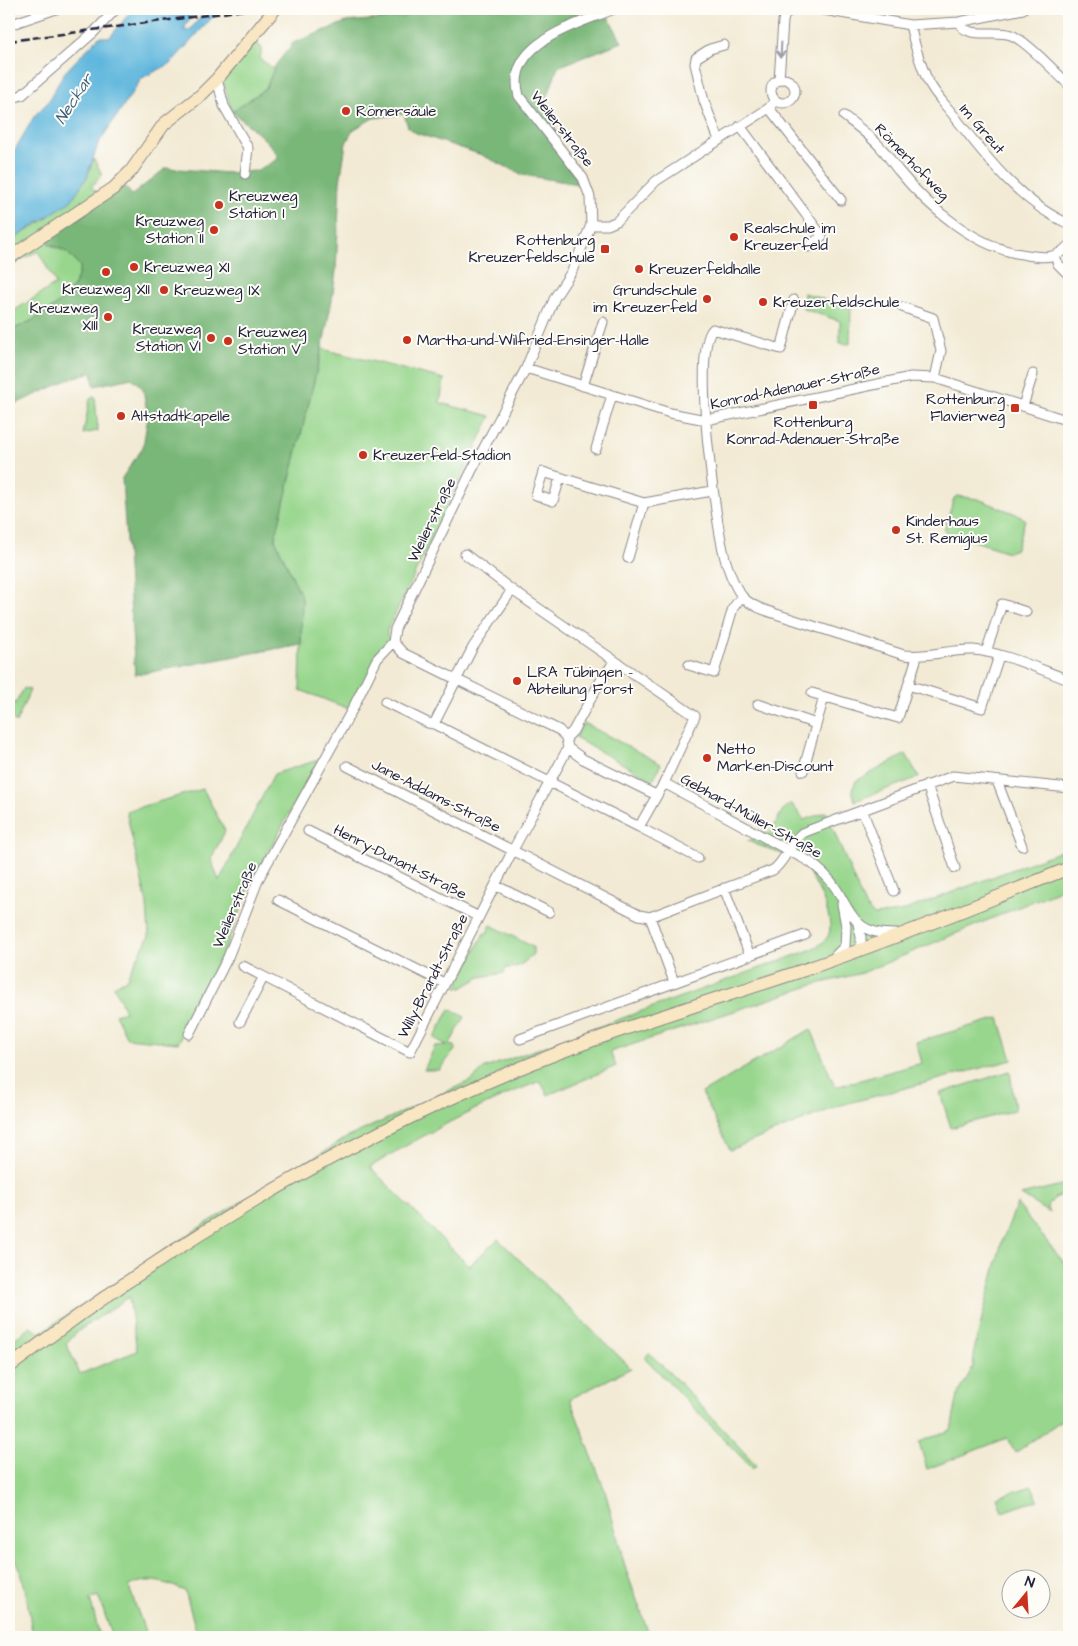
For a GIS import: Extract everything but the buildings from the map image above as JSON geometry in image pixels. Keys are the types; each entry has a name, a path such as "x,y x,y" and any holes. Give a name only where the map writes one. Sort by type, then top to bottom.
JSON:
{"main road":[{"path":"9,258 114,188 131,171 164,124 201,95 217,79 275,9"},
{"path":"9,1367 44,1340 192,1240 318,1164 367,1138 457,1095 551,1056 650,1020 910,932 1069,868"}],"street":[{"path":"9,25 56,9"},
{"path":"9,99 22,95 94,32 116,9"},
{"name":"Weilerstraße","path":"189,1034 228,957 259,878 352,710 377,659 393,642 395,629 439,535 526,368 555,297 572,271 591,225 590,197 583,178 519,96 515,83 522,59 532,48 554,34 614,9"},
{"path":"775,100 771,89 779,80 783,21 785,14 792,9"},
{"path":"818,9 907,24 959,22 1023,9"},
{"path":"959,22 964,30 970,32 996,32 1012,35 1069,85"},
{"name":"Im Greut","path":"907,24 918,57 942,104 994,165 1021,191 1045,210 1069,224"},
{"path":"719,140 704,101 695,64 696,58 710,49 724,45"},
{"path":"217,79 224,106 248,148 245,174"},
{"path":"775,100 785,102 794,96 793,85 789,81 779,80"},
{"path":"591,225 608,225 617,221 656,182 769,108 775,100"},
{"path":"769,108 841,200"},
{"name":"Römerhofweg","path":"844,116 881,148 923,197 952,222 998,247 1020,255 1056,256"},
{"path":"740,126 822,236 808,247"},
{"path":"1069,245 1056,256 1058,264 1069,275"},
{"path":"794,300 781,349 722,331 711,330 705,353 706,420 712,490 726,562 742,596 759,607 779,615 904,655 917,657 955,650 986,652 1069,680"},
{"path":"902,307 933,318 941,351 935,378"},
{"path":"583,386 602,322"},
{"name":"Konrad-Adenauer-Straße","path":"526,368 670,413 706,420 911,377 935,378 1069,421"},
{"path":"1023,406 1033,374"},
{"path":"596,449 612,395"},
{"path":"560,478 644,502 712,490"},
{"path":"628,558 644,502"},
{"path":"465,554 512,590 614,662 695,716 664,783 639,827"},
{"path":"434,724 473,647 512,590"},
{"path":"689,665 714,673 733,608 742,596"},
{"path":"986,652 1002,604 1026,612"},
{"path":"393,642 403,653 559,730 566,738 568,748 583,759 656,795"},
{"path":"908,685 982,708 999,656"},
{"path":"812,693 898,718 917,657"},
{"path":"566,738 574,731 600,682 614,662"},
{"path":"803,771 824,697"},
{"path":"385,702 550,781 698,858"},
{"path":"758,704 816,724"},
{"name":"Willy-Brandt-Straße","path":"263,978 410,1052 513,850 568,748"},
{"name":"Jane-Addams-Straße","path":"347,766 639,915 650,917"},
{"path":"674,982 650,917 774,869 802,833 953,776 1069,788"},
{"path":"997,781 1022,846"},
{"name":"Gebhard-Müller-Straße","path":"664,783 810,862 822,872 830,880 858,924 861,950"},
{"path":"927,785 956,868"},
{"path":"862,810 894,891"},
{"name":"Henry-Dunant-Straße","path":"308,831 479,917"},
{"path":"495,885 549,912"},
{"path":"724,888 750,956"},
{"name":"Gebhard-Müller-Straße","path":"822,963 841,952 846,946 846,926 841,899"},
{"path":"278,900 444,983"},
{"path":"858,924 877,933 910,932"},
{"path":"846,926 853,943 861,950"},
{"path":"520,1039 805,935"},
{"path":"240,1022 263,978 244,966"}],"green space":[{"path":"416,9 604,9 622,42 558,67 545,104 554,124 557,140 578,184 523,175 482,155 416,133 408,127 404,114 373,118 353,130 346,143 340,182 336,271 332,300 322,349 275,539 302,598 301,644 135,675 122,478 143,447 148,417 143,389 132,378 94,386 92,372 72,378 9,407 9,331 31,321 54,307 72,289 77,278 80,266 67,252 48,243 51,237 124,186 132,195 166,168 228,173 256,171 278,159 272,147 232,112 266,88 275,66 293,43 346,22 404,17"},
{"path":"255,42 262,48 260,59 274,69 266,88 232,112 223,81"},
{"path":"94,159 102,175 91,187 100,194 48,244 67,252 80,266 77,278 71,289 54,307 31,321 9,331 9,314 56,284 38,251 9,266 9,242 46,219 87,177"},
{"path":"804,293 851,308 850,344 840,343 840,321 803,309"},
{"path":"322,349 444,379 440,403 491,416 387,631 387,636 393,642 381,652 352,710 300,690 302,598 275,539"},
{"path":"95,396 98,431 83,434 90,399"},
{"path":"957,496 978,499 1021,516 1025,520 1016,549 1008,552 944,531 954,498"},
{"path":"24,688 30,690 16,723 9,715 9,695 15,704"},
{"path":"584,723 661,764 653,780 575,738"},
{"path":"906,754 919,777 855,801 852,790 856,781"},
{"path":"318,760 249,888 222,956 178,1043 127,1038 115,1014 125,1011 114,986 126,979 149,936 147,904 126,811 203,789 225,831 211,859 219,881 274,774"},
{"path":"792,804 804,820 826,812 865,906 874,915 900,912 1069,848 1069,886 862,973 813,985 610,1052 616,1066 548,1095 540,1081 517,1090 453,1120 370,1167 469,1266 498,1239 631,1368 570,1399 605,1491 626,1570 650,1637 198,1637 185,1591 164,1583 143,1581 129,1587 147,1637 113,1637 98,1596 90,1599 100,1637 33,1637 23,1578 14,1557 9,1552 9,1343 30,1327 40,1333 197,1229 348,1137 472,1080 485,1068 810,950 820,944 828,936 830,929 829,920 827,909 812,877 801,863 748,841 771,831 784,808","holes":["129,1297 137,1351 80,1374 66,1343 81,1329"]},
{"path":"491,925 533,947 533,954 518,966 506,968 504,973 480,977 462,988 457,987 484,933 486,934"},
{"path":"450,1009 465,1017 449,1045 455,1046 455,1050 439,1070 424,1070 435,1046 447,1045 434,1038"},
{"path":"999,1018 1012,1060 841,1105 730,1150 702,1093 811,1029 835,1087 922,1063 916,1042"},
{"path":"1010,1071 1015,1110 951,1128 940,1093"},
{"path":"1069,1183 1069,1192 1055,1198 1047,1206 1050,1213 1021,1195"},
{"path":"1017,1204 1069,1269 1069,1415 1015,1453 1007,1438 927,1469 919,1442 951,1430 958,1395 973,1367 975,1346 1002,1241"},
{"path":"649,1353 678,1381 756,1465 753,1469 645,1358"},
{"path":"1032,1486 1038,1500 1002,1512 997,1497"}],"water":[{"name":"Neckar","path":"133,9 197,9 183,30 190,30 207,9 220,9 170,64 142,78 98,144 87,177 71,201 9,242 9,160 35,115 48,102 64,73 99,37 110,37"}],"railway":[{"path":"9,41 253,9"}],"place":[{"name":"Römersäule","path":"346,111"},
{"name":"Kreuzweg Station I","path":"219,205"},
{"name":"Kreuzweg Station II","path":"214,230"},
{"name":"Realschule im Kreuzerfeld","path":"734,237"},
{"name":"Rottenburg Kreuzerfeldschule","path":"605,249"},
{"name":"Kreuzweg XI","path":"134,267"},
{"name":"Kreuzerfeldhalle","path":"639,269"},
{"name":"Kreuzweg XII","path":"106,272"},
{"name":"Kreuzweg IX","path":"164,290"},
{"name":"Grundschule im Kreuzerfeld","path":"707,299"},
{"name":"Kreuzerfeldschule","path":"763,302"},
{"name":"Kreuzweg XIII","path":"108,317"},
{"name":"Kreuzweg Station VI","path":"211,338"},
{"name":"Martha-und-Wilfried-Ensinger-Halle","path":"407,340"},
{"name":"Kreuzweg Station V","path":"228,341"},
{"name":"Rottenburg Konrad-Adenauer-Straße","path":"813,405"},
{"name":"Rottenburg Flavierweg","path":"1015,408"},
{"name":"Altstadtkapelle","path":"121,416"},
{"name":"Kreuzerfeld-Stadion","path":"363,455"},
{"name":"Kinderhaus St. Remigius","path":"896,530"},
{"name":"LRA Tübingen - Abteilung Forst","path":"517,681"},
{"name":"Netto Marken-Discount","path":"707,758"}]}
